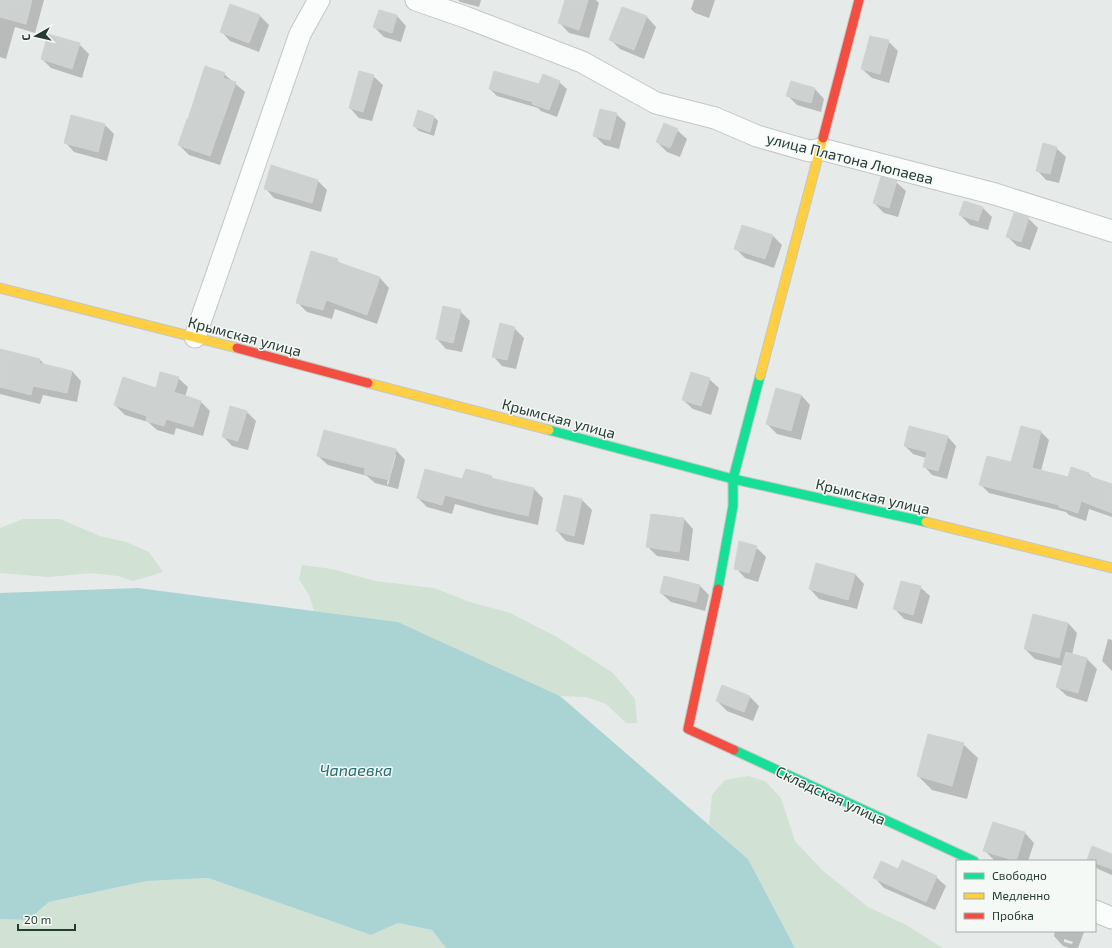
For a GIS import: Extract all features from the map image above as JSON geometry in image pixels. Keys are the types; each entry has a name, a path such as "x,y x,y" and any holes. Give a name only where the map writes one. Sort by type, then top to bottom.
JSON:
{"street":[{"path":"195,337 300,34 319,0"},
{"name":"улица Платона Люпаева","path":"416,0 465,17 582,62 656,103 715,118 758,136 810,151 821,149 995,194 1112,231"},
{"path":"733,479 859,0"},
{"name":"Крымская улица","path":"0,288 195,337 733,479 933,524 1112,568"},
{"name":"Складская улица","path":"733,479 732,506 715,606 688,729 972,860"},
{"path":"1096,911 1112,918"}],"green space":[{"path":"23,519 60,519 100,536 126,542 149,552 163,572 133,581 118,576 92,573 48,577 0,573 0,528"},
{"path":"302,565 332,569 375,581 434,588 470,602 510,613 557,637 613,673 635,699 637,723 626,723 606,704 586,697 560,696 398,622 314,611 309,595 299,579"},
{"path":"748,776 765,781 781,798 795,841 823,871 868,907 906,925 943,948 795,948 748,859 709,825 712,795 725,780"},
{"path":"208,878 371,935 398,923 432,930 446,948 0,948 0,919 28,920 49,902 147,881"}],"water":[{"name":"Чапаевка","path":"138,588 398,622 560,696 748,859 795,948 446,948 432,930 398,923 371,935 208,878 147,881 49,902 28,920 0,919 0,593"}],"building":[{"path":"0,0 32,0 26,24 0,17"},
{"path":"565,0 588,0 579,30 558,23"},
{"path":"230,4 260,15 249,43 220,32"},
{"path":"622,7 647,16 634,50 609,40"},
{"path":"379,10 397,15 392,33 373,27"},
{"path":"48,34 80,43 72,69 41,59"},
{"path":"870,36 889,40 880,74 861,69"},
{"path":"205,66 225,73 223,78 236,82 210,156 178,145"},
{"path":"359,71 374,75 363,112 349,108"},
{"path":"494,71 539,84 543,74 560,81 549,110 532,104 533,102 489,89"},
{"path":"791,81 815,88 811,103 786,96"},
{"path":"600,109 617,113 610,140 593,136"},
{"path":"418,110 434,116 430,132 413,126"},
{"path":"71,115 105,124 98,152 64,143"},
{"path":"664,123 678,129 670,148 656,142"},
{"path":"1043,143 1057,147 1050,174 1036,171"},
{"path":"271,165 318,180 312,203 264,189"},
{"path":"881,177 897,181 889,208 873,203"},
{"path":"964,201 983,207 978,221 959,215"},
{"path":"1014,213 1029,217 1021,242 1006,237"},
{"path":"742,225 773,235 765,259 734,249"},
{"path":"311,251 338,259 337,262 380,277 367,315 326,300 323,310 296,303"},
{"path":"443,306 461,310 453,343 436,339"},
{"path":"500,323 515,327 507,360 492,357"},
{"path":"0,349 40,359 39,363 72,371 67,393 33,386 31,395 0,387"},
{"path":"160,372 179,377 174,392 201,401 193,427 166,419 164,426 146,421 147,416 114,405 123,377 156,388"},
{"path":"691,372 710,378 701,406 682,400"},
{"path":"776,388 801,395 791,431 766,424"},
{"path":"230,406 247,411 238,441 222,437"},
{"path":"909,426 948,436 938,471 923,467 927,452 904,446"},
{"path":"1021,426 1041,431 1032,468 1068,477 1071,467 1089,473 1088,476 1112,484 1112,513 1081,501 1078,513 1059,507 1059,505 979,485 987,456 1011,462"},
{"path":"324,430 396,449 389,480 364,474 365,468 317,456"},
{"path":"425,469 462,479 466,469 492,476 491,478 534,488 528,516 445,495 442,505 417,498"},
{"path":"564,495 582,499 574,536 556,531"},
{"path":"651,514 684,518 679,552 646,547"},
{"path":"739,541 757,546 749,573 734,569"},
{"path":"816,563 855,574 848,600 809,589"},
{"path":"664,576 700,585 696,602 660,593"},
{"path":"901,581 921,586 913,615 893,609"},
{"path":"1033,614 1068,623 1059,658 1024,649"},
{"path":"1066,652 1087,658 1078,693 1056,687"},
{"path":"722,685 750,696 744,712 716,701"},
{"path":"928,734 964,743 952,786 917,776"},
{"path":"993,822 1025,832 1016,860 983,851"},
{"path":"1092,846 1112,854 1112,869 1096,863 1096,860 1087,860"},
{"path":"902,860 937,876 926,902 873,878 881,861 898,869"}],"traffic: fast":[{"path":"718,589 733,506 733,479 760,376"},
{"path":"549,430 733,479 926,522"},
{"path":"734,750 972,860"}],"traffic: slow":[{"path":"760,376 823,138"},
{"path":"0,288 237,348"},
{"path":"368,383 549,430"},
{"path":"926,522 1112,568"}],"traffic: jam":[{"path":"823,138 859,0"},
{"path":"237,348 368,383"},
{"path":"718,589 688,729 734,750"}]}
